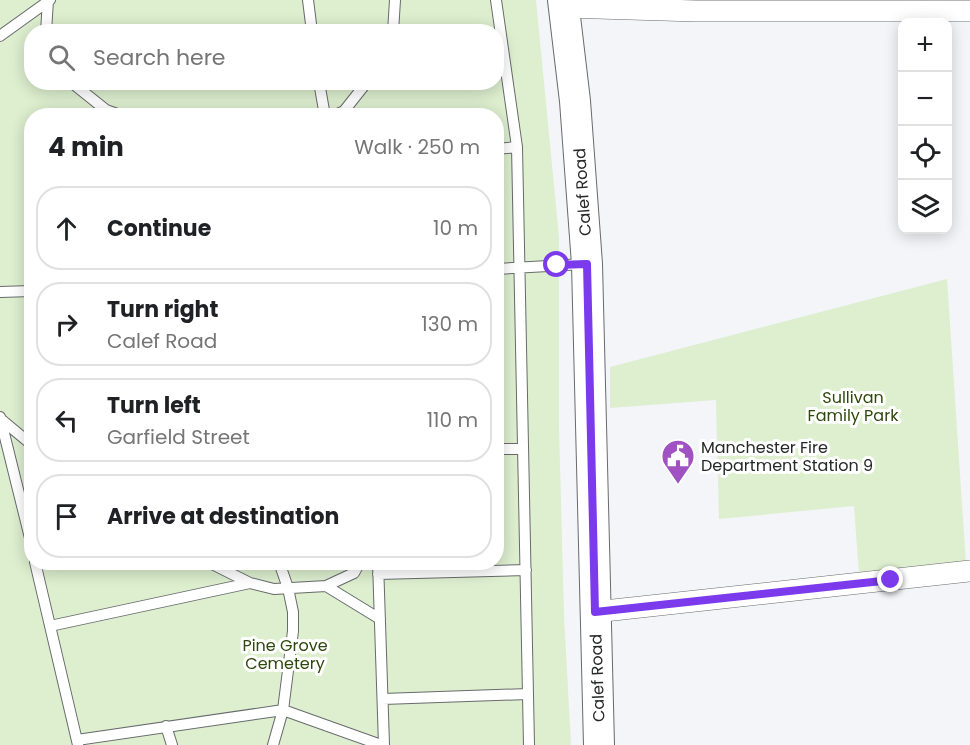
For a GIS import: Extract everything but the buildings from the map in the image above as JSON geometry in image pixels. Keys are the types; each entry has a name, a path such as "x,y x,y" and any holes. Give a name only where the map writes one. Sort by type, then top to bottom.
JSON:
{"main road":[{"name":"Calef Road","path":"563,4 575,101 587,264 599,745"}],"street":[{"path":"563,4 696,11 970,11"},
{"path":"595,612 970,571"}],"lane":[{"path":"46,24 48,0"},
{"path":"0,36 48,0"},
{"path":"308,0 311,24"},
{"path":"394,24 395,0"},
{"path":"496,0 499,24"},
{"path":"504,56 517,147 529,745"},
{"path":"81,90 104,108"},
{"path":"320,90 324,108"},
{"path":"346,108 361,90"},
{"path":"504,148 517,147"},
{"path":"504,268 587,264"},
{"path":"0,292 24,291"},
{"path":"1,419 24,438"},
{"path":"1,419 24,513"},
{"path":"504,449 523,449"},
{"path":"37,570 78,742 166,726 284,710 383,745 378,570"},
{"path":"224,570 250,583 274,589 326,586 354,573 356,570"},
{"path":"273,745 284,710 292,631 288,588 282,570"},
{"path":"378,574 526,570"},
{"path":"50,626 250,583"},
{"path":"326,586 380,619"},
{"path":"383,699 528,694"},
{"path":"166,726 172,745"}],"green space":[{"name":"Pine Grove Cemetery","path":"0,0 536,0 559,237 559,428 564,615 571,745 0,745"},
{"name":"Sullivan Family Park","path":"947,279 966,564 859,574 854,506 719,519 716,400 610,408 610,367"}],"place":[{"name":"Manchester Fire Department Station 9","path":"678,485"}],"route":[{"path":"557,265 587,264 595,612 891,580"}]}
